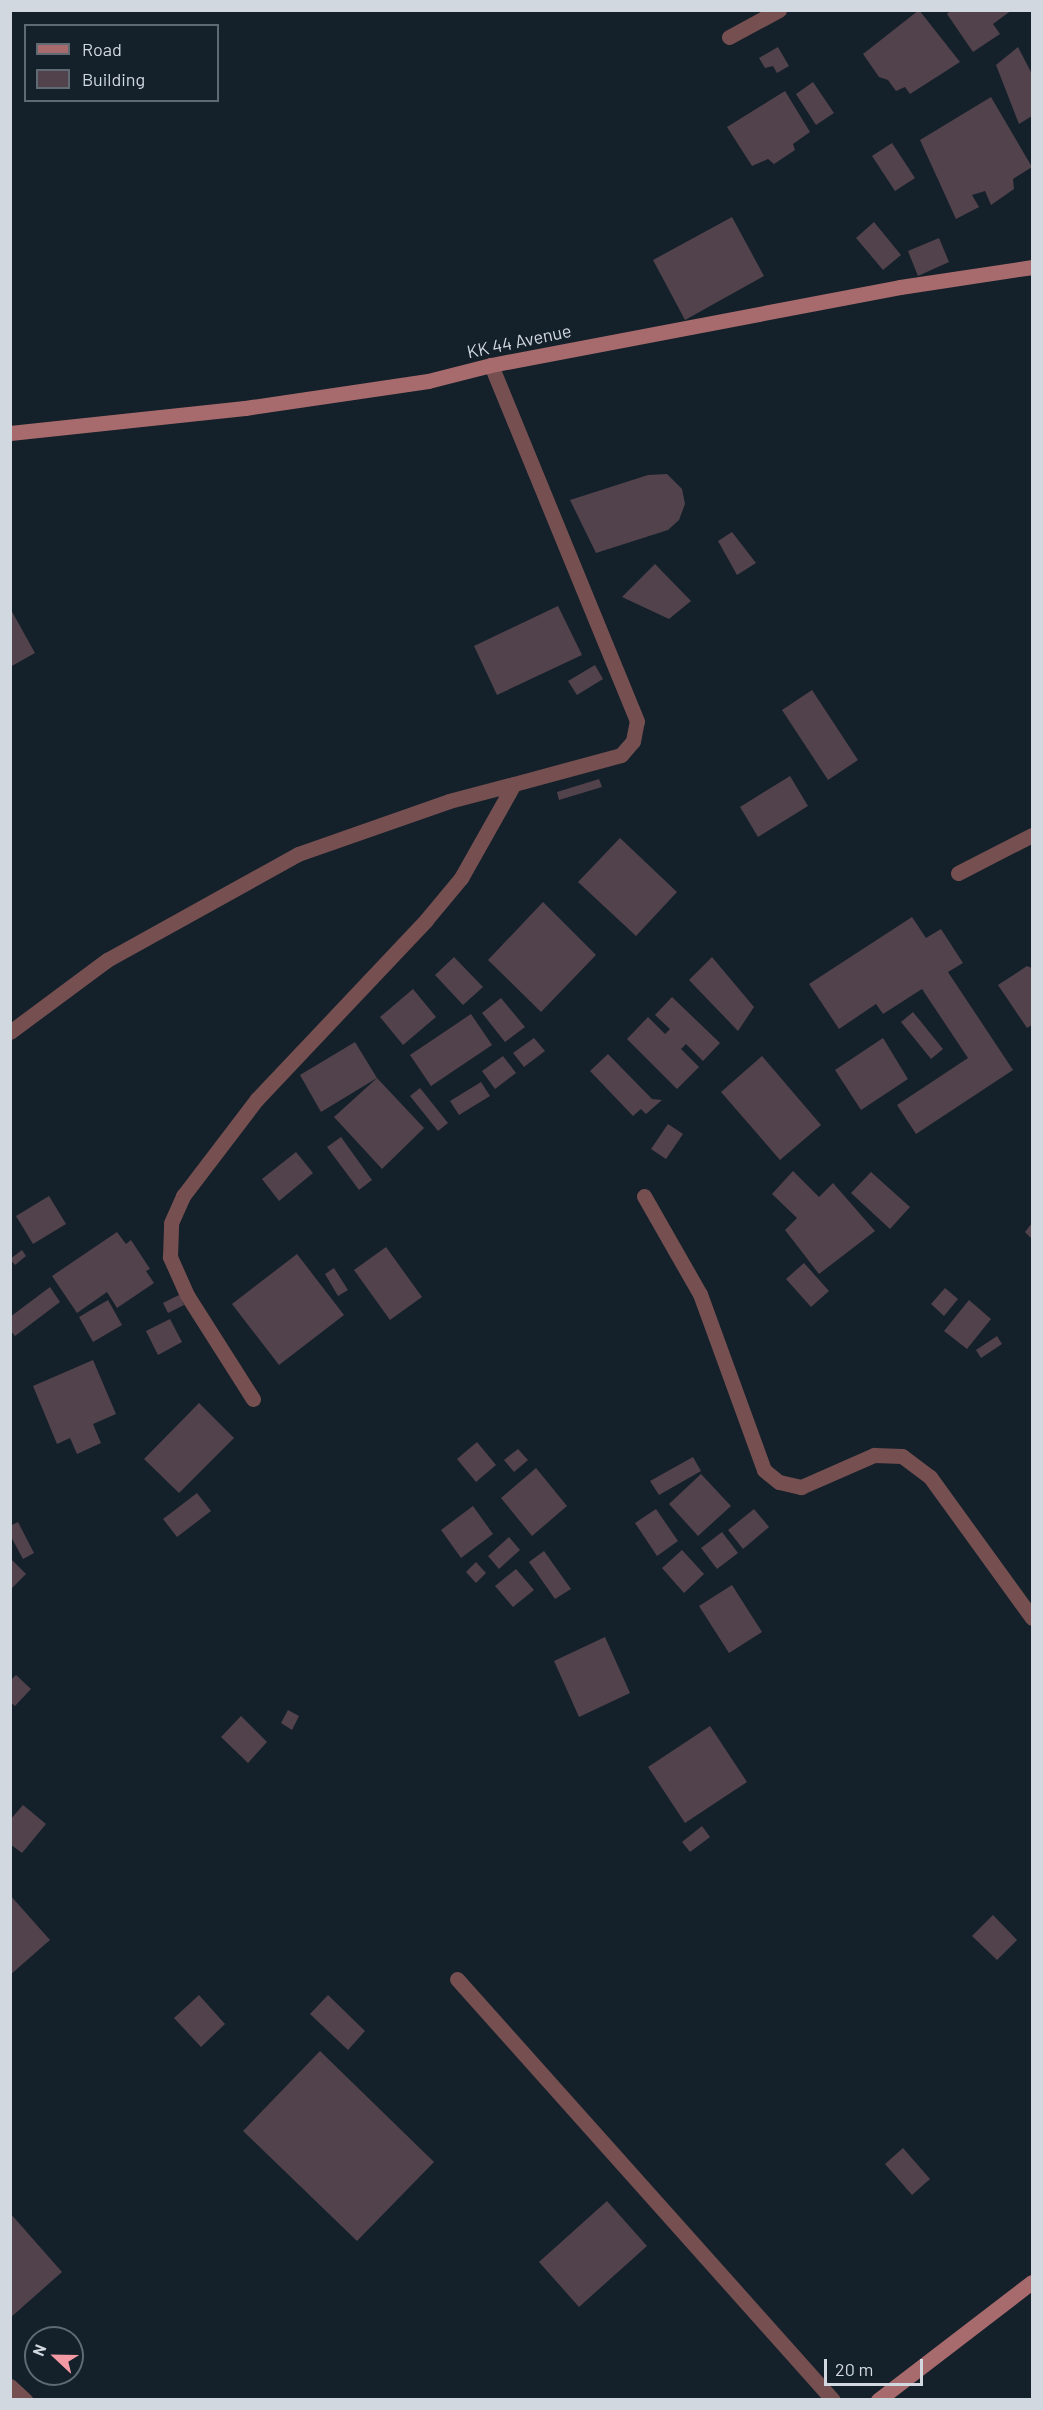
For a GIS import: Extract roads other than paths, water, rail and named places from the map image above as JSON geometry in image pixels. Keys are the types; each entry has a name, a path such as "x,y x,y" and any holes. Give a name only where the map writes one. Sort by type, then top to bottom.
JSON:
{"main road":[{"name":"KK 44 Avenue","path":"10,434 245,408 428,381 491,365 900,287 1032,267"},
{"path":"878,2400 1032,2282"}],"street":[{"path":"729,37 779,10"},
{"path":"10,1032 107,960 298,854 449,801 621,755 633,741 637,721 491,365"},
{"path":"253,1399 187,1295 170,1257 171,1223 183,1196 257,1099 461,878 514,784"},
{"path":"958,873 1032,835"},
{"path":"644,1196 700,1294 764,1470 778,1482 801,1487 874,1455 902,1456 930,1477 1032,1618"},
{"path":"457,1979 833,2400"},
{"path":"10,2386 25,2400"}]}
